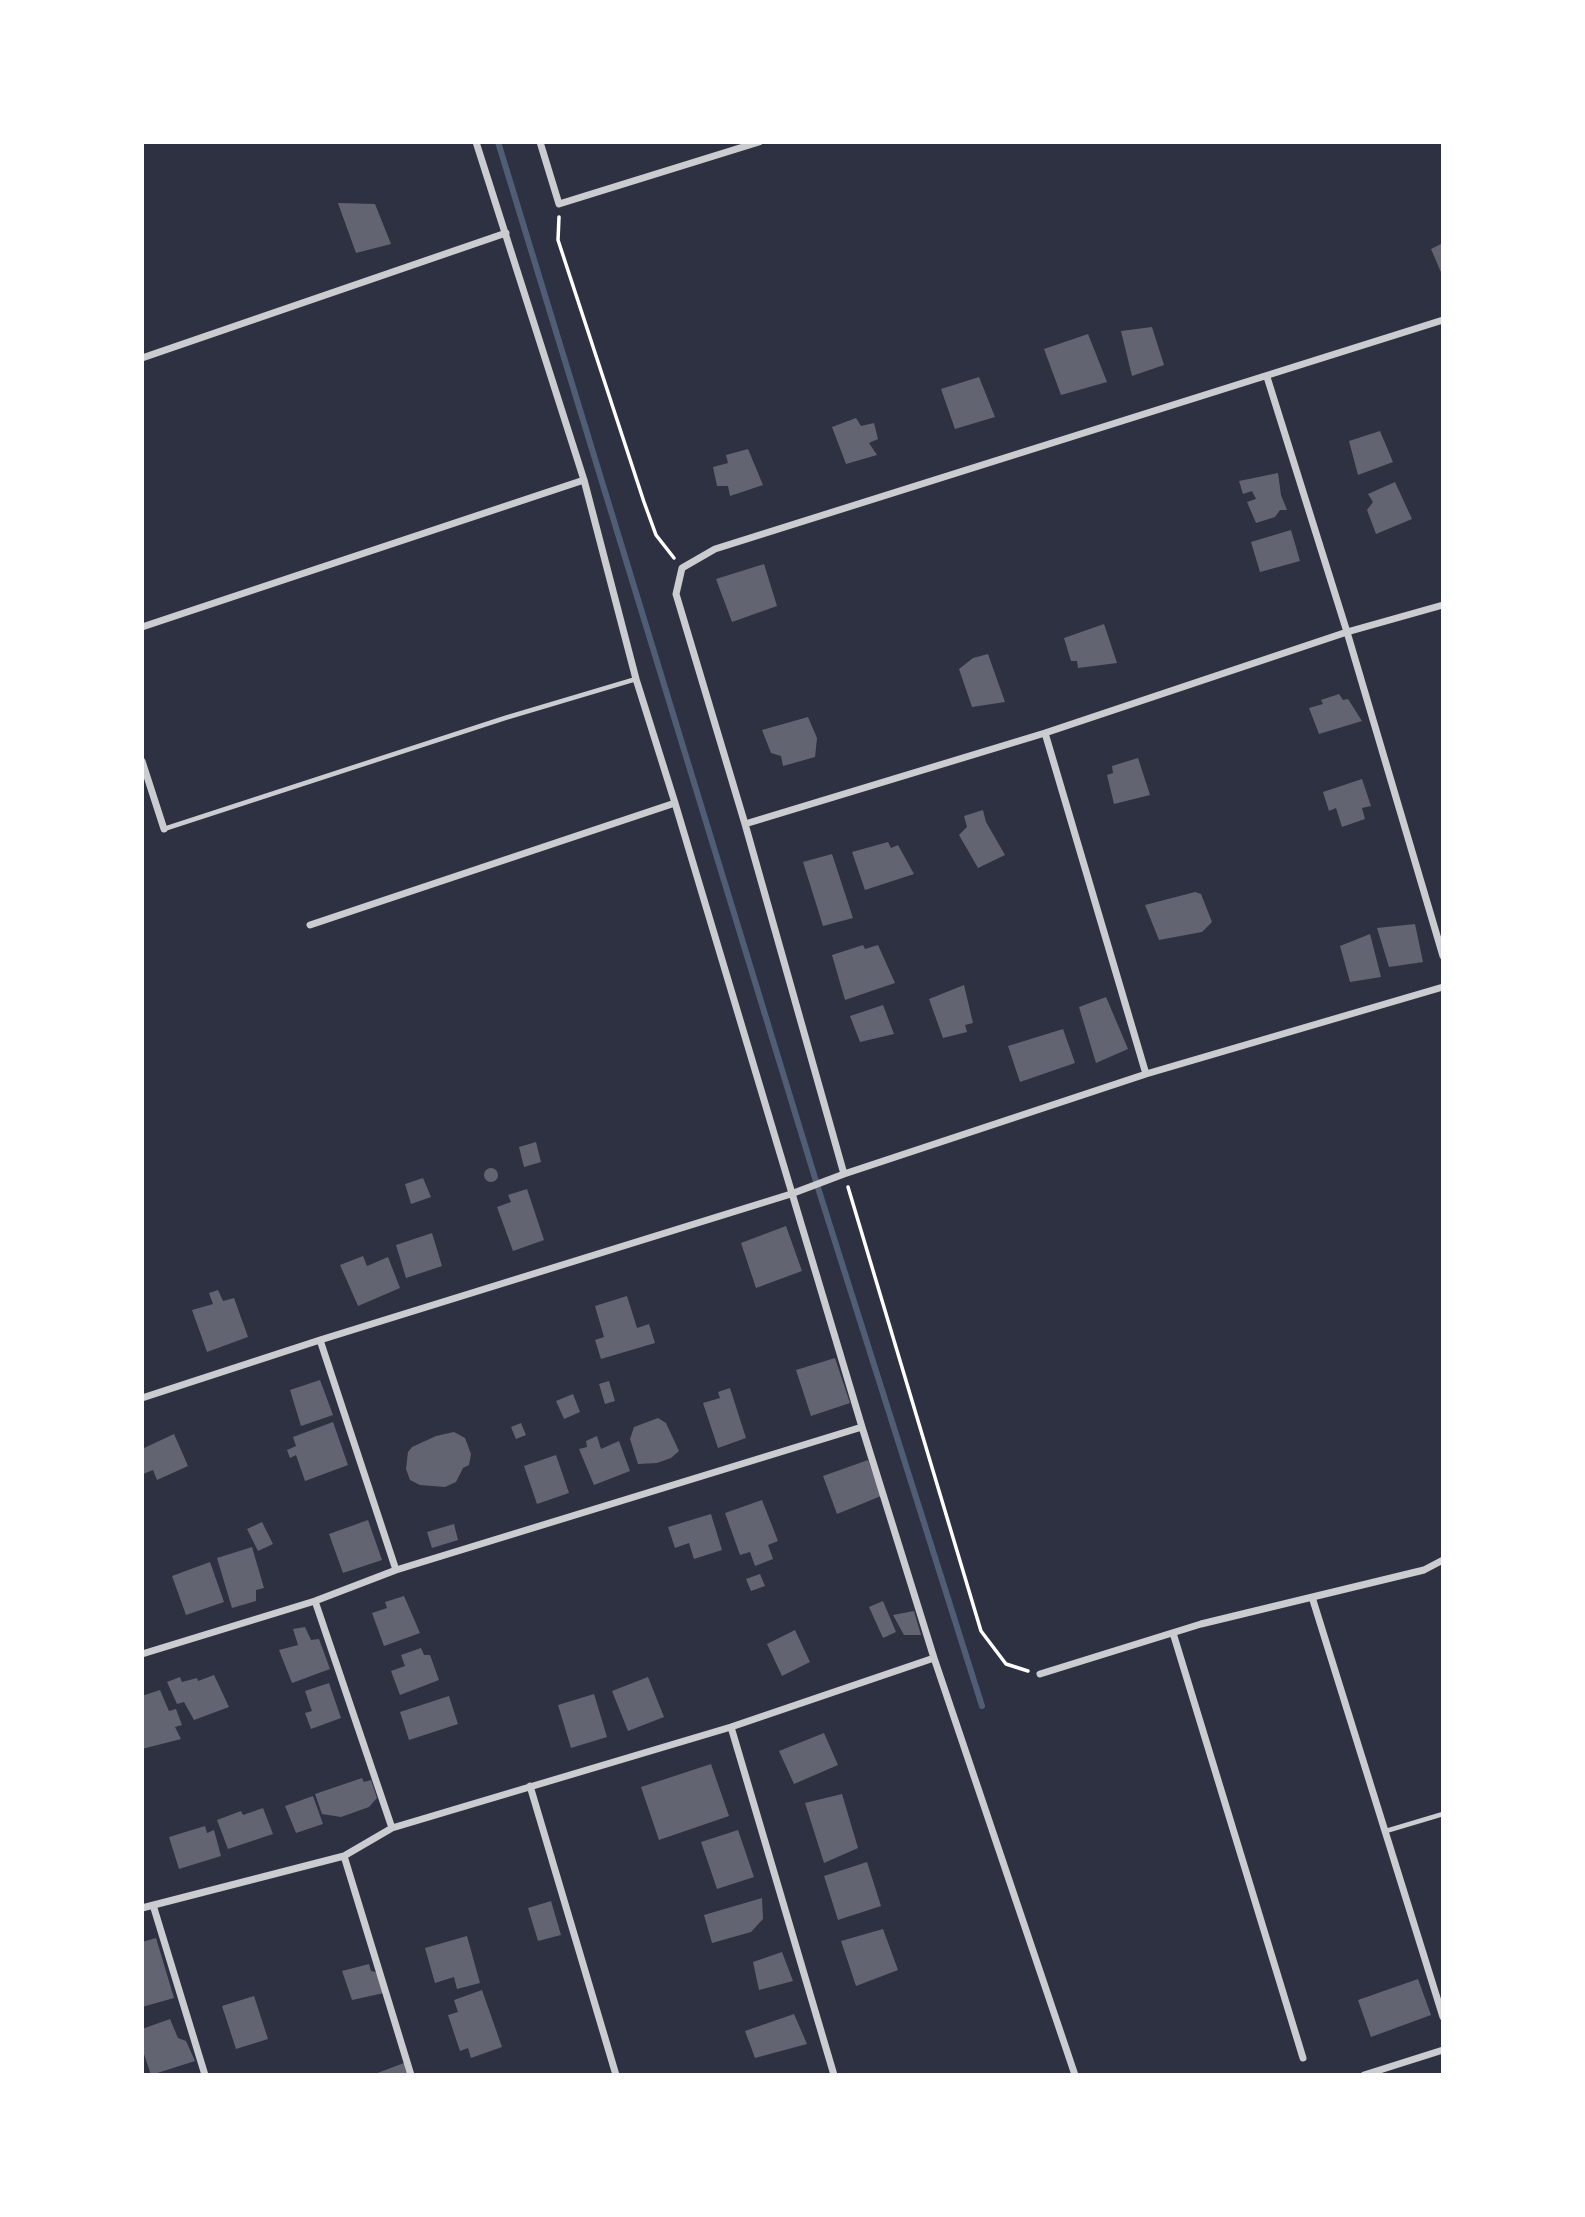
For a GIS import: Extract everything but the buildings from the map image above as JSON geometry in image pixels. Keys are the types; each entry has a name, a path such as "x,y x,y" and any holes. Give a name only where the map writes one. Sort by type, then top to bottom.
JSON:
{"street":[{"path":"476,142 584,480 636,679 676,803 862,1427 934,1658 1075,2075"},
{"path":"540,142 559,204 759,142"},
{"path":"142,358 506,233"},
{"path":"844,1174 745,824 676,594 682,568 715,549 1443,320"},
{"path":"1267,377 1347,632 1443,956"},
{"path":"142,627 584,480"},
{"path":"745,824 1045,733 1347,632 1443,605"},
{"path":"1045,733 1146,1074"},
{"path":"142,761 164,829"},
{"path":"310,925 676,803"},
{"path":"142,1398 791,1194 1146,1074 1443,987"},
{"path":"320,1340 396,1570"},
{"path":"142,1654 315,1601 396,1570 862,1427"},
{"path":"1040,1674 1201,1624 1424,1570 1443,1560"},
{"path":"1312,1597 1443,2017"},
{"path":"315,1601 392,1828"},
{"path":"1173,1633 1303,2058"},
{"path":"142,1908 344,1856 392,1828 730,1727 934,1658"},
{"path":"730,1727 834,2075"},
{"path":"530,1786 616,2075"},
{"path":"344,1856 411,2075"},
{"path":"153,1905 205,2075"},
{"path":"1364,2075 1443,2050"}],"lane":[{"path":"164,829 505,718 636,679"},
{"path":"1385,1832 1443,1814"}],"path":[{"path":"559,204 558,240 639,489 656,535 682,568"},
{"path":"844,1174 981,1631 1006,1664 1040,1674"}],"waterway":[{"path":"498,142 819,1191 982,1706"}]}
